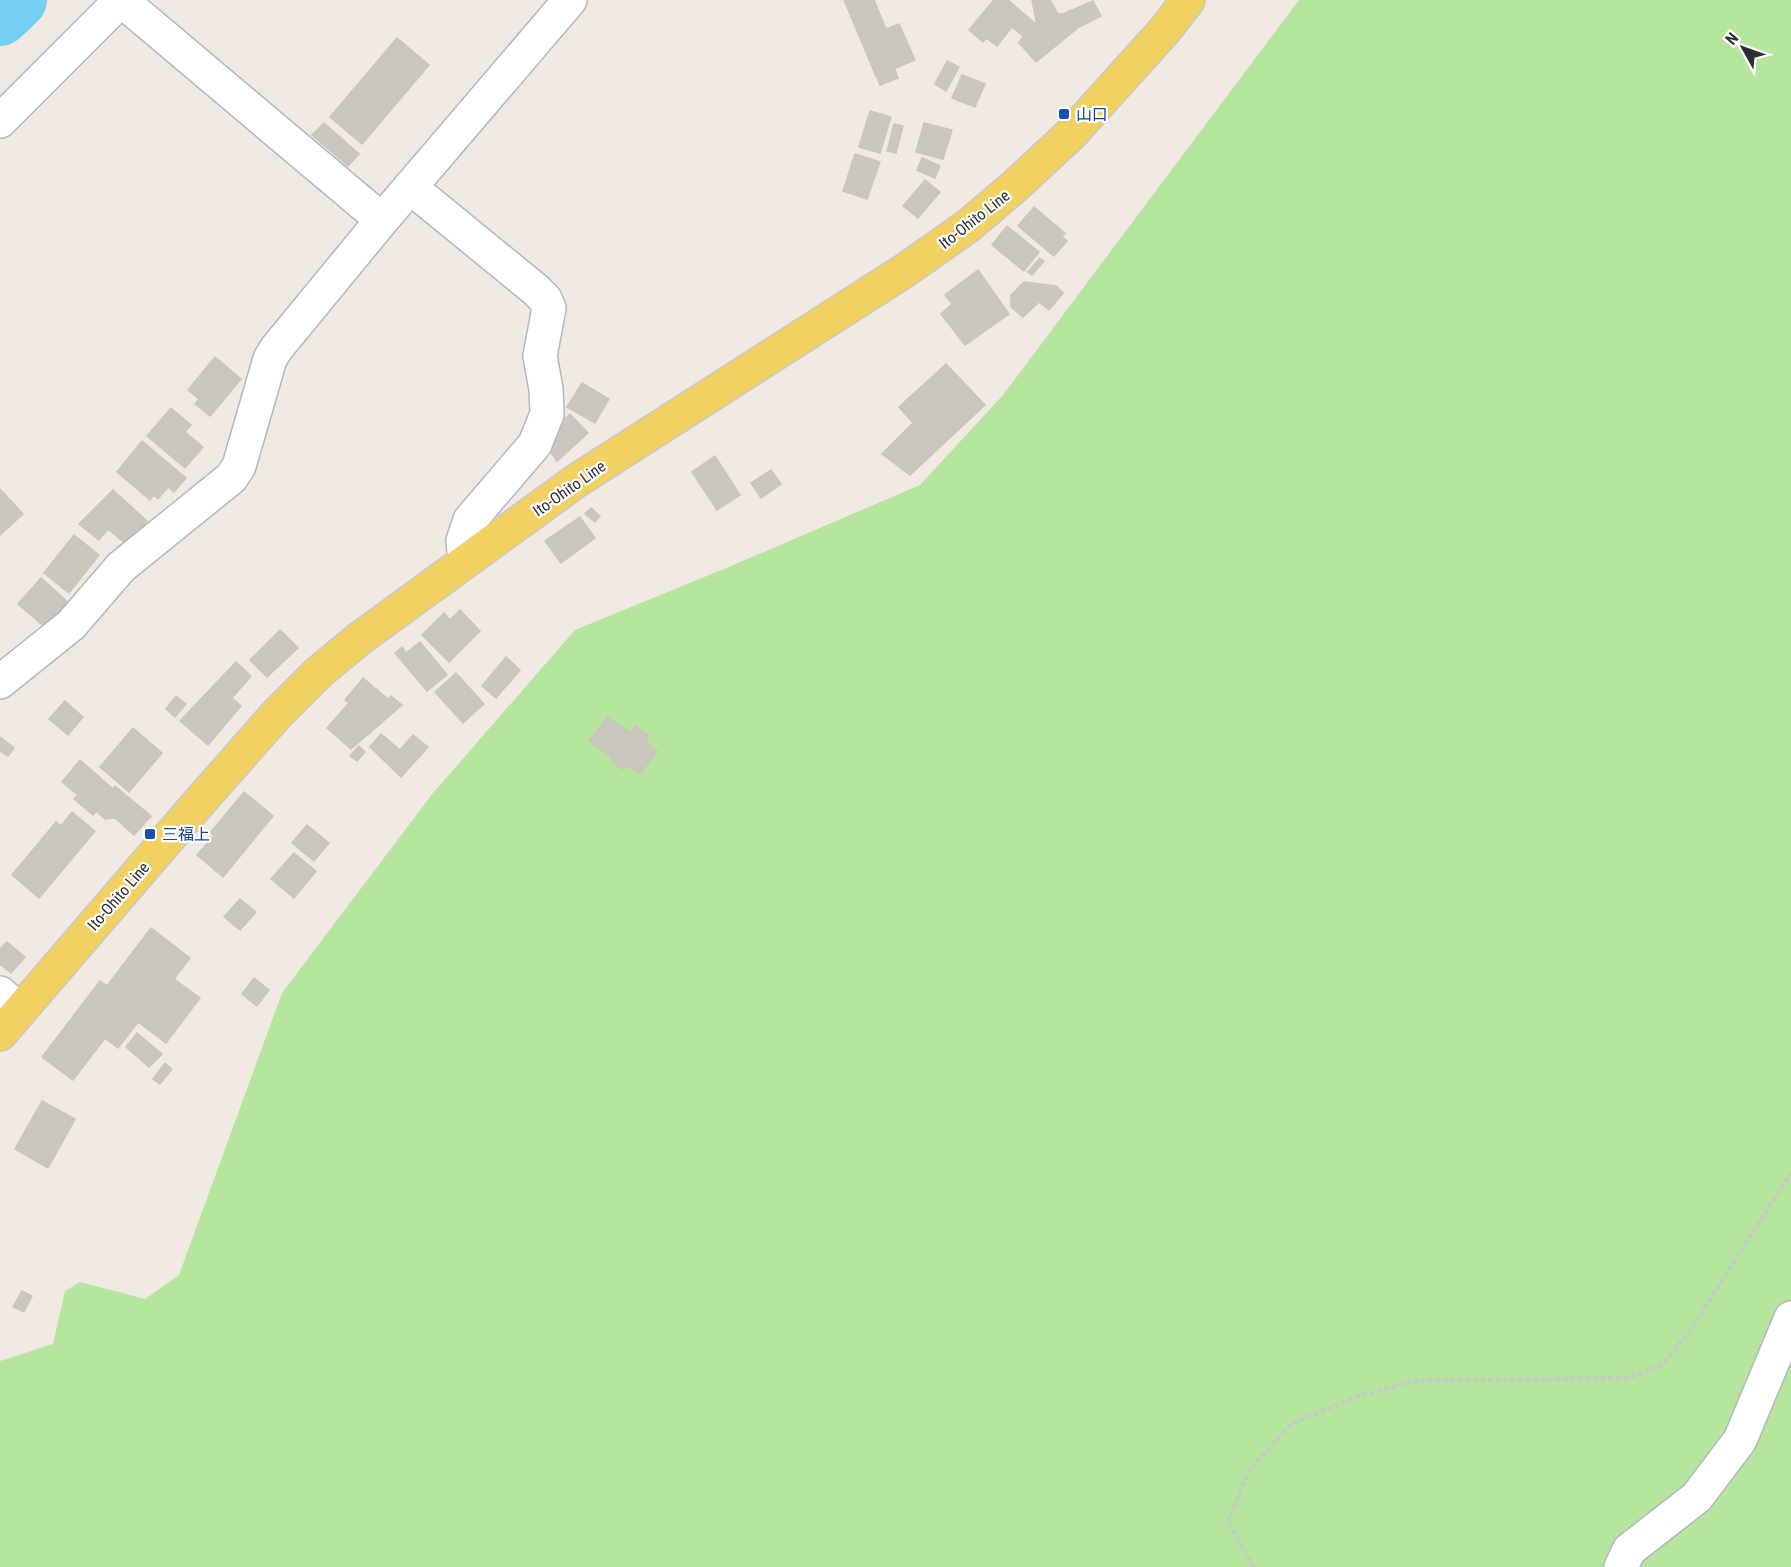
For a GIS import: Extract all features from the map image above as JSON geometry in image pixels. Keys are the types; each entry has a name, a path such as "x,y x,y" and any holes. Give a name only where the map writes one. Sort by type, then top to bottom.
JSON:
{"main road":[{"name":"Ito-Ohito Line","path":"7,1013 283,708 318,673 359,639 576,481 904,271 969,226 1072,133 1165,30 1188,0"}],"street":[{"path":"0,121 121,0 382,220"},
{"path":"0,682 71,626 121,567 231,478 239,466 270,359 276,349 382,220 425,199 570,0"},
{"path":"425,199 536,290 545,299 549,308 540,356 546,389 547,414 535,444 470,520 463,541 465,561"},
{"path":"1621,1567 1629,1550 1697,1497 1740,1440 1791,1318"}],"path":[{"path":"1254,1567 1228,1522 1249,1470 1291,1424 1356,1396 1416,1381 1628,1378 1662,1365 1689,1332 1791,1173"}],"green space":[{"path":"1299,0 1791,0 1791,1567 0,1567 0,1361 53,1344 65,1291 80,1282 145,1299 179,1275 282,993 433,793 575,630 920,485 1003,395"}],"building":[{"path":"844,0 874,0 886,29 899,24 915,60 876,76"},
{"path":"994,0 1008,0 1037,25 1032,0 1050,0 1058,14 1093,1 1101,16 1079,27 1036,62 1019,43 1023,36 1012,27 997,46 986,38 983,42 969,30"},
{"path":"397,38 429,65 362,144 330,117"},
{"path":"947,61 959,67 946,91 935,84"},
{"path":"895,70 898,78 880,85 877,77"},
{"path":"962,75 985,84 975,107 952,98"},
{"path":"870,111 891,117 880,153 859,147"},
{"path":"324,123 359,154 348,166 312,135"},
{"path":"924,123 952,130 943,159 916,152"},
{"path":"894,124 903,126 896,153 887,151"},
{"path":"855,154 880,162 867,199 843,191"},
{"path":"922,158 940,166 935,178 917,170"},
{"path":"925,180 940,192 918,218 903,206"},
{"path":"1034,207 1065,233 1049,252 1018,226"},
{"path":"1007,226 1039,252 1024,271 992,245"},
{"path":"1062,237 1067,241 1054,256 1049,252"},
{"path":"1040,258 1044,261 1032,275 1028,272"},
{"path":"978,270 1009,314 965,345 941,314 952,304 945,295"},
{"path":"1024,282 1056,286 1063,293 1049,310 1039,302 1023,317 1011,307 1011,295"},
{"path":"215,357 241,379 210,416 195,404 199,399 188,390"},
{"path":"946,364 985,405 910,475 882,454 913,423 899,407"},
{"path":"582,383 609,399 595,423 567,407"},
{"path":"171,408 191,425 185,432 203,447 185,468 147,436"},
{"path":"570,414 588,433 557,461 548,448 556,427"},
{"path":"142,441 186,478 174,492 168,487 158,499 154,495 150,500 117,472"},
{"path":"715,456 740,495 717,510 692,472"},
{"path":"771,470 781,484 761,498 751,483"},
{"path":"0,489 23,514 0,535"},
{"path":"113,490 147,521 127,545 108,529 99,540 79,524"},
{"path":"591,508 600,516 595,522 585,514"},
{"path":"580,517 595,538 561,563 545,541"},
{"path":"74,535 99,555 69,593 44,573"},
{"path":"41,578 70,604 48,630 18,604"},
{"path":"460,610 480,631 449,662 422,635 444,613 450,620"},
{"path":"280,630 298,648 267,677 250,660"},
{"path":"420,642 447,675 427,691 395,653 402,647 406,653"},
{"path":"506,657 520,670 496,698 482,686"},
{"path":"236,662 251,676 232,698 241,706 208,745 180,721"},
{"path":"456,673 484,704 463,723 435,692"},
{"path":"363,678 388,699 391,696 402,705 351,749 327,728 349,703 345,700"},
{"path":"176,696 186,704 175,717 166,709"},
{"path":"65,701 83,717 68,735 49,719"},
{"path":"608,717 630,733 636,726 649,736 645,742 657,751 640,774 630,766 622,769 611,761 613,758 589,741"},
{"path":"133,728 162,753 129,792 100,767"},
{"path":"381,734 400,750 413,735 428,747 401,777 370,747"},
{"path":"0,737 14,748 8,756 0,751"},
{"path":"359,746 365,752 357,761 350,756"},
{"path":"80,760 113,789 115,786 151,816 134,835 115,818 105,819 96,811 93,815 74,799 78,795 62,782"},
{"path":"244,792 273,816 223,877 197,855 214,836 210,833"},
{"path":"72,812 95,831 39,898 12,875 56,822 61,826"},
{"path":"307,825 329,843 314,861 292,843"},
{"path":"294,853 316,871 294,898 271,879"},
{"path":"240,899 256,912 240,930 224,917"},
{"path":"151,928 190,958 174,979 200,998 166,1043 138,1022 118,1048 105,1038 73,1080 42,1057 100,981 107,986"},
{"path":"7,942 25,957 11,973 0,964 0,949"},
{"path":"254,978 269,990 257,1006 242,994"},
{"path":"137,1033 162,1054 149,1067 126,1047"},
{"path":"165,1063 172,1069 160,1084 153,1079"},
{"path":"42,1101 75,1119 48,1168 15,1149"},
{"path":"22,1291 32,1296 24,1312 13,1307"}],"waterway":[{"path":"0,17 18,0"}],"place":[{"name":"山口","path":"1064,114"},
{"name":"三福上","path":"150,834"}]}
